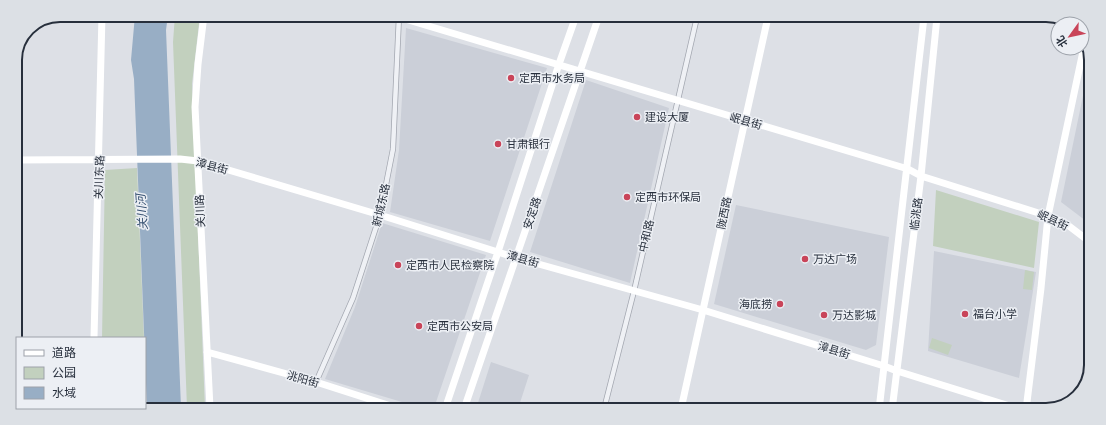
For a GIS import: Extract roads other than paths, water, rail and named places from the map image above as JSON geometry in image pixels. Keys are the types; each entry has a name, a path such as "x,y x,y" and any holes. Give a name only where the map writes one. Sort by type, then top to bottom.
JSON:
{"street":[{"name":"关川东路","path":"94,337 102,22"},
{"name":"关川路","path":"203,22 195,107 210,403"},
{"name":"新城东路","path":"316,382 353,298 380,215 393,149 398,22"},
{"name":"岷县街","path":"418,22 908,169 920,176 1048,216 1065,224 1084,238"},
{"name":"安定路","path":"447,403 574,22"},
{"name":"安定路","path":"466,403 597,22"},
{"name":"中和路","path":"606,403 634,291 696,22"},
{"name":"陇西路","path":"682,403 767,22"},
{"name":"临洮路","path":"880,403 908,169 923,22"},
{"name":"临洮路","path":"893,403 920,176 936,22"},
{"path":"1027,403 1048,216 1082,56"},
{"name":"漳县街","path":"22,160 180,159 198,161 380,215 517,258 703,310 999,403"},
{"name":"洮阳街","path":"207,352 316,382 381,403"}],"water":[{"name":"关川河","path":"134,22 167,22 166,30 181,403 147,403 146,337 144,337 134,79 131,60"}],"place":[{"name":"定西市水务局","path":"511,78"},
{"name":"建设大厦","path":"637,117"},
{"name":"甘肃银行","path":"498,144"},
{"name":"定西市环保局","path":"627,197"},
{"name":"万达广场","path":"805,259"},
{"name":"定西市人民检察院","path":"398,265"},
{"name":"海底捞","path":"780,304"},
{"name":"福台小学","path":"965,314"},
{"name":"万达影城","path":"824,315"},
{"name":"定西市公安局","path":"419,326"}]}
